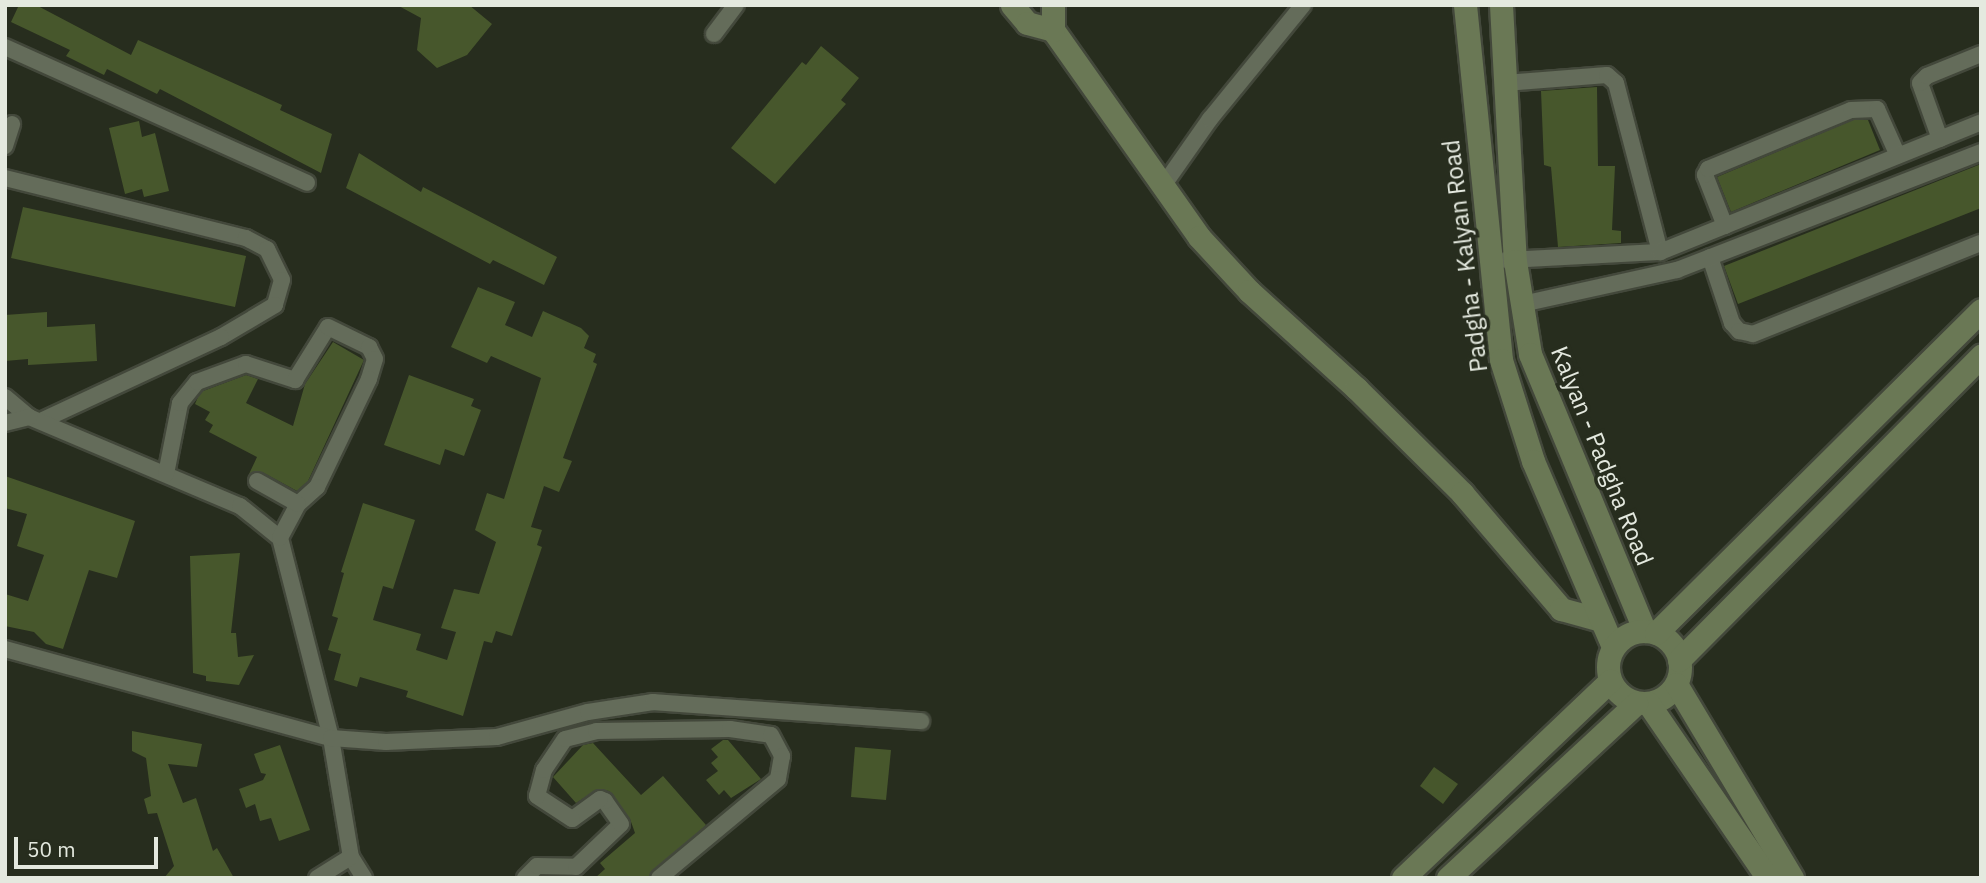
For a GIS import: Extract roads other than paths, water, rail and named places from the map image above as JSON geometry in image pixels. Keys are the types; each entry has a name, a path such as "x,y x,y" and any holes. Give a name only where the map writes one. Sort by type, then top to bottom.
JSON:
{"street":[{"path":"714,34 736,5"},
{"path":"1012,5 1027,23 1053,30"},
{"path":"1054,5 1053,30 1165,183 1199,237 1249,292 1357,389 1462,494 1561,609 1601,621"},
{"path":"1165,183 1210,119 1303,5"},
{"name":"Padgha - Kalyan Road","path":"1465,5 1466,38 1501,360 1533,461 1613,648"},
{"name":"Kalyan - Padgha Road","path":"1501,5 1515,261 1530,354 1651,632"},
{"path":"1466,38 1503,37"},
{"path":"5,47 307,183"},
{"path":"1940,139 1920,83 1927,76 1981,54"},
{"path":"1505,83 1607,75 1616,83 1660,252"},
{"path":"1725,226 1704,175 1708,169 1851,110 1877,108 1898,156"},
{"path":"1490,258 1515,261 1660,252 1981,122"},
{"path":"5,146 12,124"},
{"path":"1522,304 1676,270 1981,152"},
{"path":"5,178 246,239 267,249 282,280 275,305 221,337 36,418 5,423"},
{"path":"1710,257 1732,323 1739,331 1753,334 1981,243"},
{"path":"1651,632 1981,310"},
{"path":"166,474 180,403 197,382 246,364 295,380 324,329 334,327 374,352 374,367 317,487 298,505 280,538"},
{"path":"1679,660 1981,356"},
{"path":"5,397 36,418 240,506 280,538 331,738 351,857 364,878"},
{"path":"257,481 298,505"},
{"path":"1768,878 1642,703 1616,691 1608,670 1613,648 1632,633 1651,632 1667,639 1679,660 1676,684 1792,878"},
{"path":"5,649 331,738 386,742 497,737 653,702 921,721"},
{"path":"1403,878 1611,681"},
{"path":"1448,878 1642,703 1659,700 1676,684"},
{"path":"631,733 632,706"},
{"path":"758,730 760,709"},
{"path":"526,878 537,866 576,867 621,824 600,799 572,819 537,796 544,770 555,751 577,734 758,730 771,735 782,756 778,779 659,878"},
{"path":"317,878 351,857"}]}
